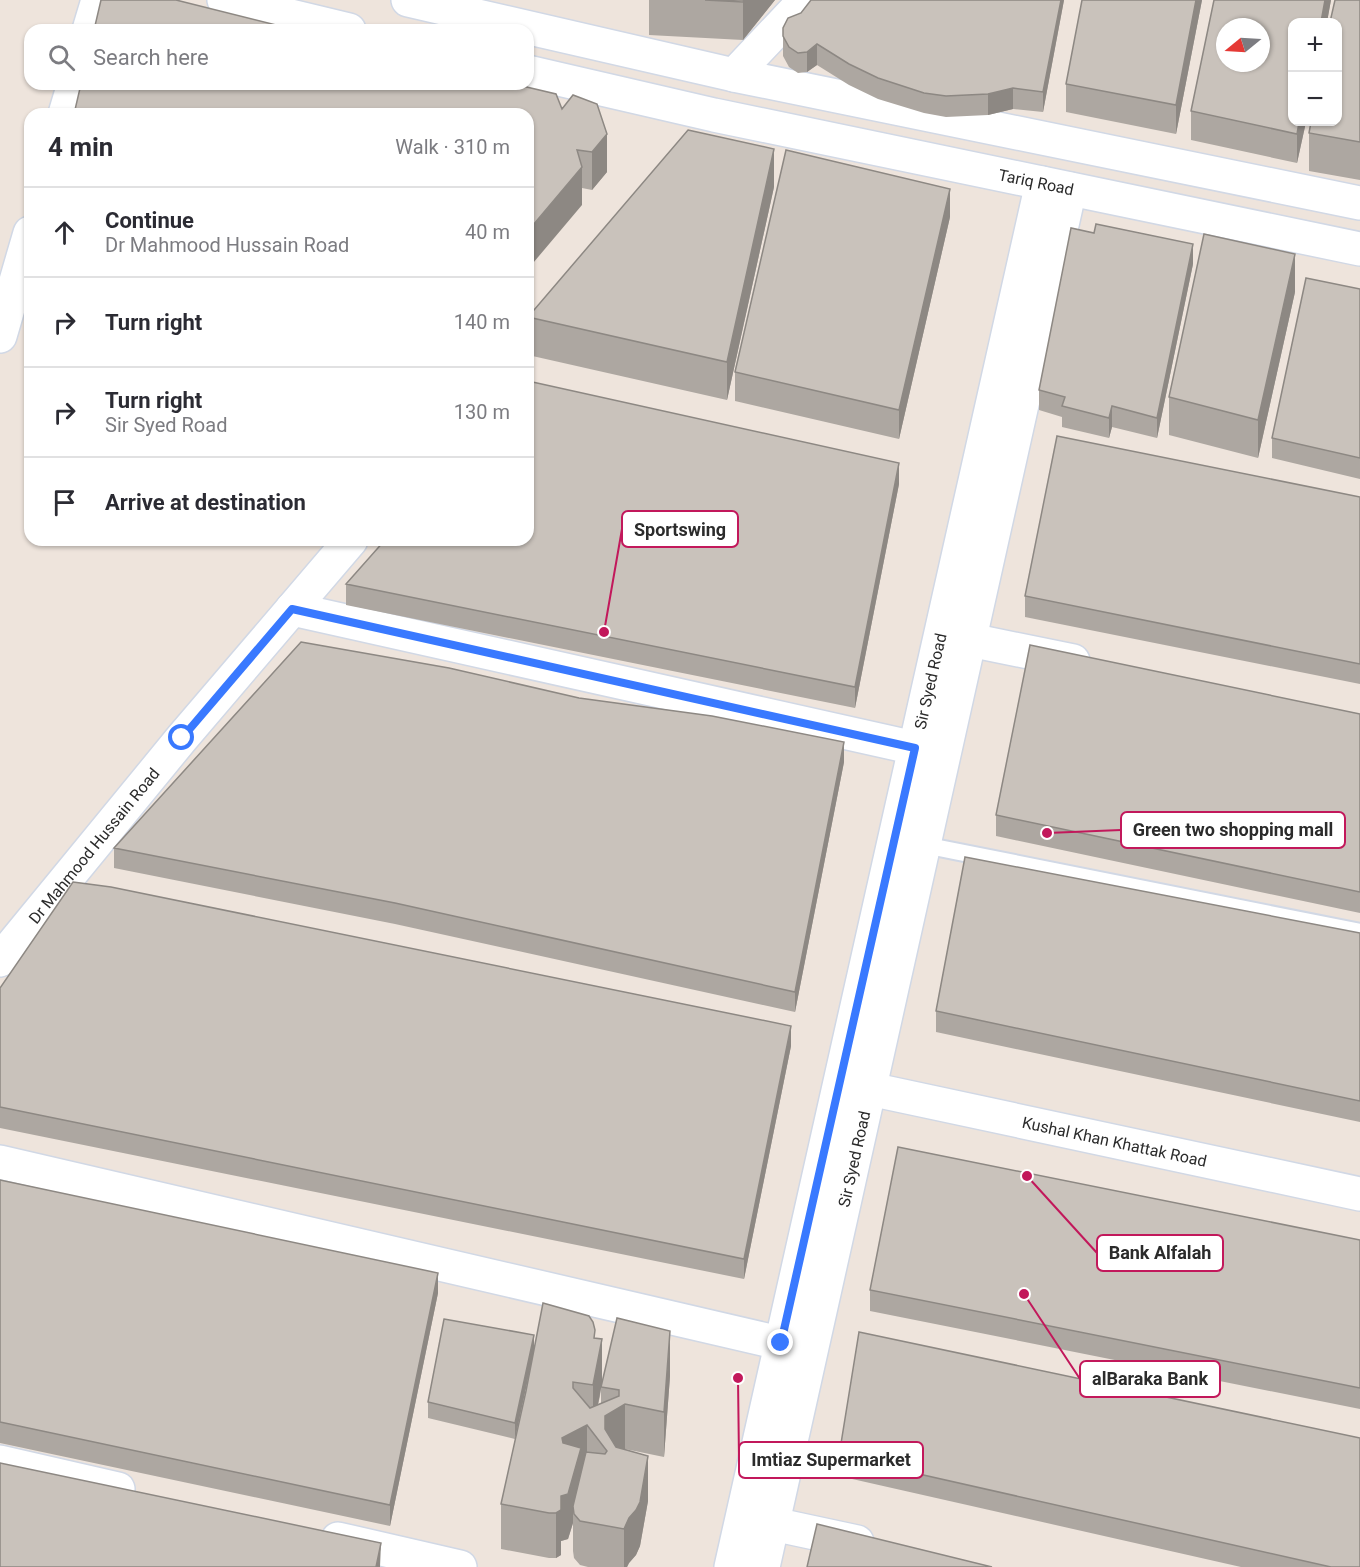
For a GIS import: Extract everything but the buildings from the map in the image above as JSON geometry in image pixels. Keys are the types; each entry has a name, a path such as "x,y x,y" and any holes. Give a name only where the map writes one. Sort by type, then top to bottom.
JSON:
{"main road":[{"path":"91,24 98,0"},
{"path":"224,0 324,24"},
{"path":"408,0 512,24"},
{"path":"734,75 805,0"},
{"path":"534,29 734,75 1360,203"},
{"name":"Tariq Road","path":"534,73 714,115 1360,249"},
{"path":"67,108 72,90"},
{"path":"691,142 714,115"},
{"name":"Sir Syed Road","path":"731,1567 870,1089 924,844 929,751 970,640 1056,186"},
{"name":"Sir Syed Road","path":"763,1567 773,1524 796,1347 1056,186"},
{"path":"0,336 14,297 24,257"},
{"name":"Dr Mahmood Hussain Road","path":"0,960 182,738 346,546"},
{"path":"292,609 929,751"},
{"path":"970,640 1096,666"},
{"name":"Kushal Khan Khattak Road","path":"870,1089 1360,1194"},
{"path":"0,1162 796,1347"},
{"path":"0,1462 150,1496"},
{"path":"773,1524 886,1548"},
{"path":"311,1533 460,1567"}],"lane":[{"path":"924,844 1360,932"}],"place":[{"name":"Sportswing","path":"604,632"},
{"name":"Green two shopping mall","path":"1047,833"},
{"name":"Bank Alfalah","path":"1027,1176"},
{"name":"alBaraka Bank","path":"1024,1294"},
{"name":"Imtiaz Supermarket","path":"738,1378"}],"route":[{"path":"182,738 292,609 915,748 781,1343"}]}
